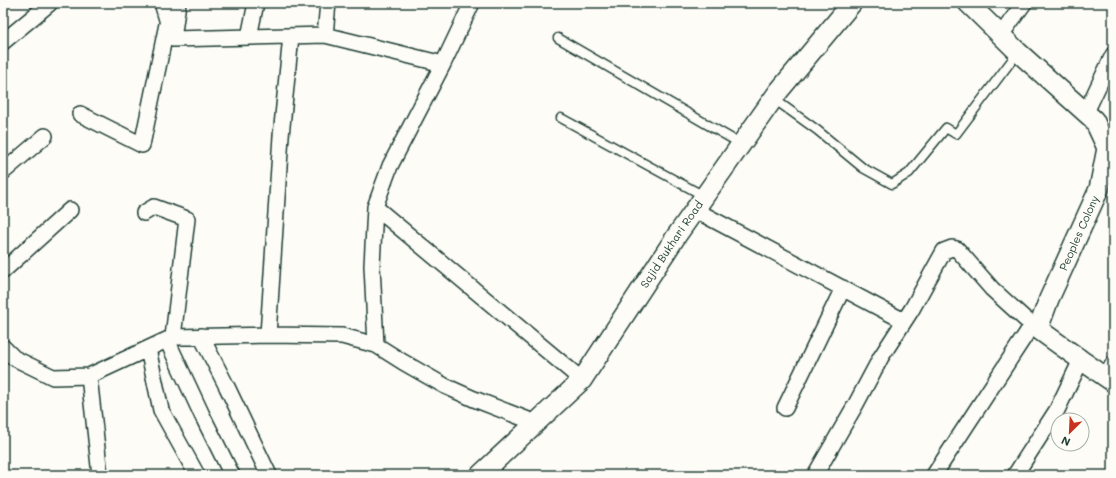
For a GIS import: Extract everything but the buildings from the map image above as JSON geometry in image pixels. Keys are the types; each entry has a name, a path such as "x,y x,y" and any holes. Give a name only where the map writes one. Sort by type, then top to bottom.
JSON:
{"street":[{"path":"3,42 50,3"},
{"path":"162,3 173,39"},
{"path":"173,39 178,3"},
{"path":"249,37 256,3"},
{"path":"325,35 328,3"},
{"path":"376,345 372,266 375,207 390,166 443,64 472,3"},
{"name":"Sajid Bukhari Road","path":"481,475 582,380 677,235 774,99 852,3"},
{"name":"Peoples Colony","path":"968,3 1018,52 1094,120 1107,148 1108,170 1035,327"},
{"path":"1001,35 1024,3"},
{"path":"80,114 142,146 168,21"},
{"path":"173,39 325,35 443,64"},
{"path":"268,335 281,136 291,36"},
{"path":"1086,112 1113,55"},
{"path":"3,172 45,136"},
{"path":"700,203 842,288 904,321"},
{"path":"144,213 154,207 187,219 170,338 202,415 232,475"},
{"path":"375,207 582,380"},
{"path":"3,271 70,210"},
{"path":"814,475 944,251 952,248 957,249 992,289 1035,327 1080,360 1111,374"},
{"path":"785,408 842,288"},
{"path":"934,475 1035,327"},
{"path":"3,347 14,358 53,377 89,376 170,338 268,335 342,336 376,345 445,386 536,423"},
{"path":"200,336 227,387 269,475"},
{"path":"148,349 161,410 197,475"},
{"path":"1015,475 1057,410 1080,360"},
{"path":"89,376 100,475"}],"lane":[{"path":"558,38 742,144"},
{"path":"774,99 817,130 863,168 892,184 909,173 946,128 956,134 1018,52"},
{"path":"561,118 700,203"}]}
